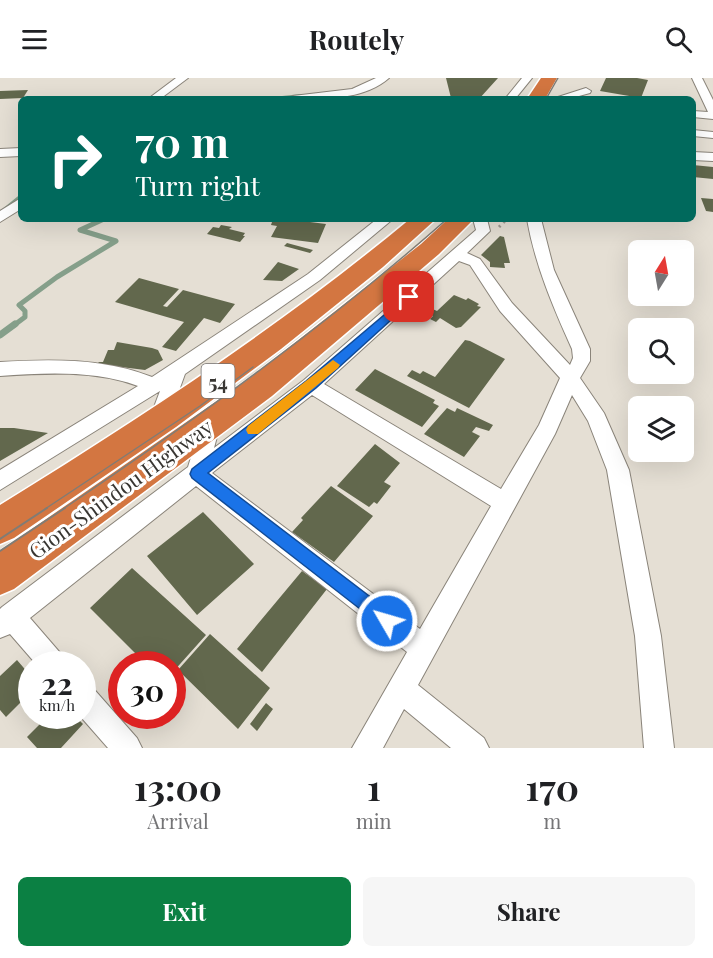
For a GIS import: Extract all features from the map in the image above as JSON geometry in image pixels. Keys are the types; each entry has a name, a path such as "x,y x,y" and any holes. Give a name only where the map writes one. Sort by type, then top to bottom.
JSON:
{"highway":[{"path":"538,96 549,78"},
{"path":"564,96 573,78"},
{"name":"Gion-Shindou Highway","path":"0,526 158,423 237,368 395,245 421,222"},
{"name":"Gion-Shindou Highway","path":"0,575 270,380 430,249 459,222"}],"street":[{"path":"157,96 183,78"},
{"path":"319,96 354,92 384,78"},
{"path":"584,95 592,78"},
{"path":"697,78 713,111"},
{"path":"512,96 524,82 534,96"},
{"path":"696,114 713,116"},
{"path":"696,134 713,135"},
{"path":"0,153 18,152"},
{"path":"696,156 713,158"},
{"path":"0,218 18,204"},
{"path":"0,481 177,370 314,277 382,222"},
{"path":"39,651 6,620 311,385 483,231 481,222"},
{"path":"367,748 548,428 570,376 581,366 583,360 581,349 554,291 538,246 534,222"},
{"path":"458,254 475,262 506,307 570,376 597,419 618,470 648,636 659,748"},
{"path":"0,369 62,365 91,368 145,381 153,386"},
{"path":"158,423 177,370"},
{"path":"311,385 505,503"},
{"path":"197,474 211,422"},
{"path":"197,474 423,648"},
{"path":"400,688 474,748"},
{"path":"96,713 127,748"}],"building":[{"path":"446,78 498,78 482,96 450,96"},
{"path":"606,78 648,80 642,96 600,91"},
{"path":"28,90 24,96 18,96 18,98 0,99 0,91"},
{"path":"696,165 713,167 713,179 696,177"},
{"path":"701,198 713,199 713,212 706,211"},
{"path":"272,222 326,224 318,243 271,237 277,226 271,225"},
{"path":"221,225 232,227 229,229 245,233 243,236 245,236 240,242 207,234 213,227 219,228"},
{"path":"500,236 504,237 510,263 504,263 505,268 490,267 490,262 481,255"},
{"path":"287,243 313,250 310,253 284,246"},
{"path":"278,262 299,269 282,281 263,280"},
{"path":"139,278 179,289 163,306 167,307 183,290 235,304 220,323 204,318 176,351 162,347 184,322 115,302"},
{"path":"454,295 466,300 468,298 481,307 461,327 456,328 440,318 436,322 430,319 433,316 423,311 428,307 437,311"},
{"path":"465,340 505,359 469,408 407,376 412,370 420,374 423,371 435,377"},
{"path":"117,342 158,350 163,360 145,370 97,364 103,362 108,350 114,350"},
{"path":"375,369 435,400 433,403 439,406 422,427 355,390"},
{"path":"447,408 455,412 457,408 493,425 489,431 476,427 472,432 480,436 464,457 424,434"},
{"path":"0,428 14,428 48,433 0,461"},
{"path":"375,444 400,463 384,482 391,486 377,504 374,502 369,507 337,486"},
{"path":"331,486 373,516 334,562 292,532 303,520 301,518"},
{"path":"203,512 254,564 197,615 147,556"},
{"path":"132,568 206,635 186,657 186,651 133,651 90,608"},
{"path":"302,571 327,589 262,672 237,649"},
{"path":"210,634 270,688 238,729 186,678 186,661"},
{"path":"17,660 18,705 6,717 0,710 0,676"},
{"path":"266,703 273,709 257,731 250,724"},
{"path":"35,729 78,729 61,748 37,748 27,737"}],"waterway":[{"path":"0,214 18,199"},
{"path":"13,326 25,317 25,311 19,305 57,277 116,241 80,230 97,222"},
{"path":"0,335 15,324"}],"tram line":[{"path":"548,96 558,78"},
{"path":"63,509 260,370 355,297 443,222"},
{"path":"45,509 200,406 253,367"},
{"path":"0,539 47,508"},
{"path":"0,551 65,508"}],"slow traffic":[{"path":"253,430 333,365"}],"route":[{"path":"387,621 197,474 311,385 409,297"}]}
